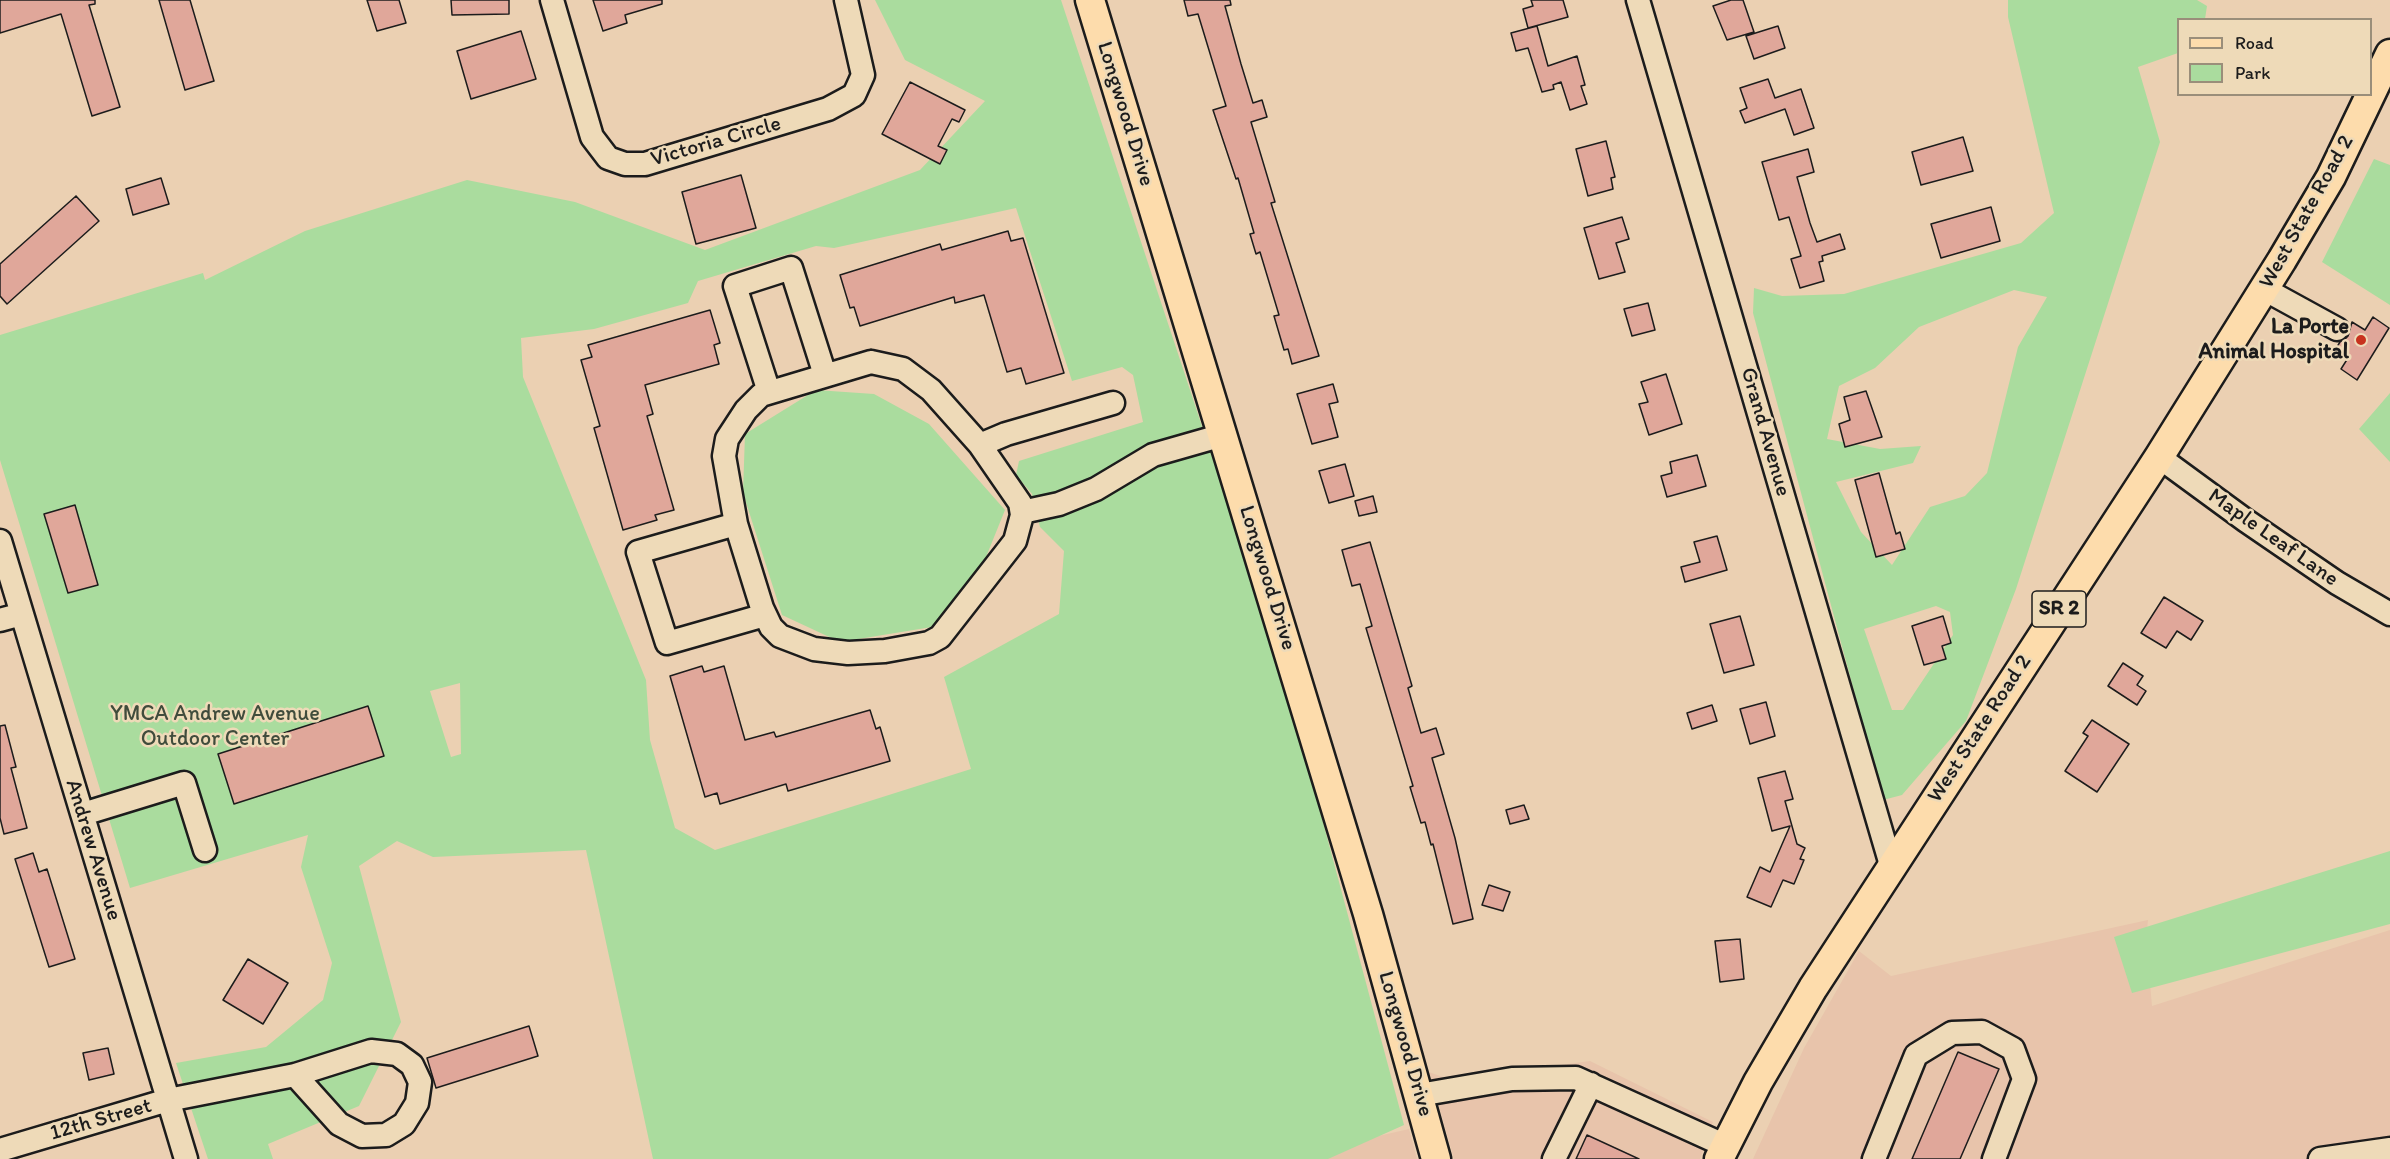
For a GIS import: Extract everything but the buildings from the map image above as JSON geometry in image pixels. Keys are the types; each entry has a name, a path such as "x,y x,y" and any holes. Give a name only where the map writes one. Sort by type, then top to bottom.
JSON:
{"main road":[{"name":"Longwood Drive","path":"1090,0 1368,914 1436,1159"},
{"name":"West State Road 2","path":"2372,92 2390,54"},
{"name":"West State Road 2","path":"1723,1153 1763,1072 1891,865 2159,457 2264,289 2331,177 2370,96"}],"street":[{"name":"Victoria Circle","path":"552,0 592,137 608,158 625,164 645,164 672,157 828,109 854,95 863,75 846,0"},
{"name":"Grand Avenue","path":"1638,0 1891,865"},
{"path":"769,392 735,286 791,268 825,375"},
{"path":"2264,289 2337,329"},
{"path":"871,362 903,369 931,390 980,445 1020,502 1022,512 1015,541 950,628 929,642 876,652 848,653 814,649 780,636 771,627 765,615 736,524 724,456 727,439 746,410 761,395 769,392 871,362"},
{"path":"980,445 1006,434 1113,403"},
{"path":"1022,512 1059,504 1096,489 1153,455 1223,435"},
{"name":"Maple Leaf Lane","path":"2159,457 2272,539 2337,583 2390,614"},
{"path":"736,524 638,552 667,643 765,615"},
{"name":"Andrew Avenue","path":"0,541 11,617 83,814 186,1159"},
{"path":"83,814 184,783 205,850"},
{"path":"1874,1159 1916,1055 1952,1033 1982,1032 2013,1049 2024,1079 1994,1159"},
{"name":"12th Street","path":"0,1150 168,1100 295,1075 371,1051 397,1054 412,1065 420,1082 417,1103 404,1124 386,1135 362,1136 339,1124 295,1075"},
{"path":"1419,1095 1512,1079 1576,1077 1723,1153"},
{"path":"1554,1159 1591,1084"},
{"path":"2320,1159 2390,1149"}],"shaded area":[{"path":"2148,920 2146,939 2152,1006 2390,930 2390,1159 1753,1159 1804,1048 1859,951 1891,976"},
{"path":"1590,1061 1713,1122 1700,1159 1454,1159 1429,1072 1451,1080"},
{"path":"1409,1129 1417,1159 1278,1159"}],"green space":[{"name":"YMCA Andrew Avenue Outdoor Center","path":"875,0 1061,0 1281,665 1404,1125 1328,1159 653,1159 586,850 433,857 397,841 359,866 401,1022 359,1106 268,1144 273,1159 208,1159 176,1063 266,1047 323,1000 332,963 301,867 308,835 130,888 0,460 0,335 203,273 205,280 305,231 467,180 575,202 705,250 920,170 985,101 905,60","holes":["1016,208 1072,381 1122,367 1133,375 1143,422 1019,461 1016,475 1032,494 1040,527 1064,551 1059,614 944,677 971,769 715,850 675,828 650,740 646,680 523,377 521,338 594,329 688,303 698,281 816,246 834,248","460,683 461,754 451,757 430,691"]},
{"path":"2008,0 2197,0 2207,6 2205,18 2177,18 2177,53 2138,67 2160,142 2016,589 1966,721 1902,795 1883,800 1753,313 1754,288 1782,296 1844,294 2021,243 2054,213 2008,17","holes":["2014,290 2047,297 2018,347 1987,473 1965,496 1930,507 1892,565 1861,532 1836,482 1913,463 1921,446 1880,449 1827,439 1839,386 1875,368 1919,327","1936,606 1950,612 1953,635 1903,710 1892,710 1864,629"]},
{"path":"2374,159 2390,165 2390,305 2322,262"},
{"path":"816,390 874,394 929,424 1005,510 984,562 932,627 840,642 782,615 743,493 745,434"},
{"path":"2390,393 2390,462 2359,429"},
{"path":"2390,851 2390,924 2132,993 2114,937"}],"place":[{"name":"La Porte Animal Hospital","path":"2361,340"}]}
